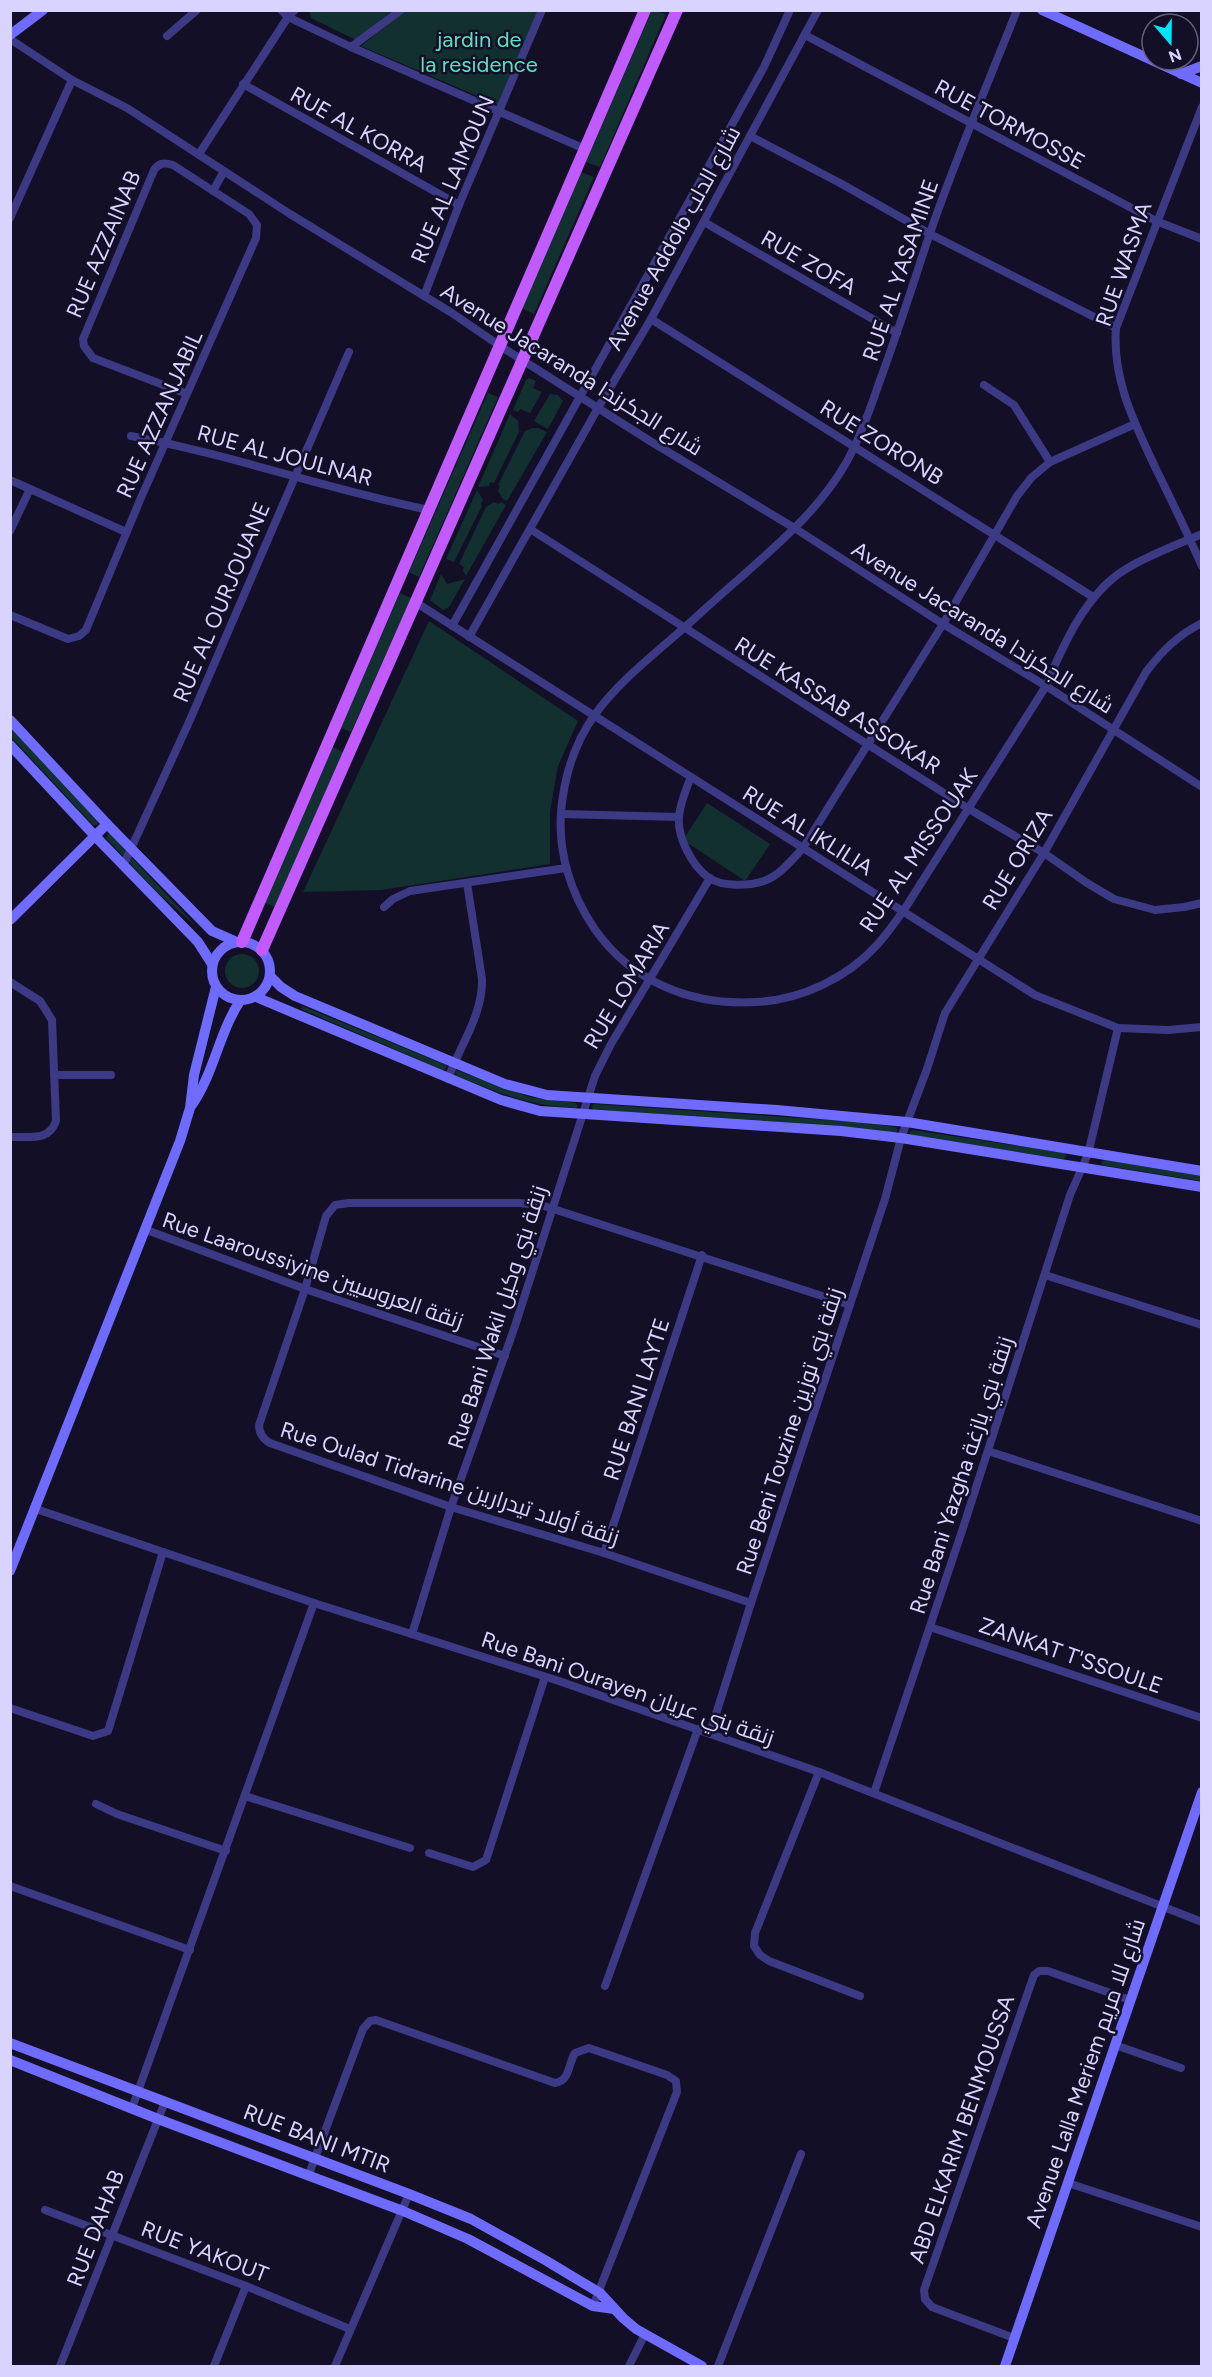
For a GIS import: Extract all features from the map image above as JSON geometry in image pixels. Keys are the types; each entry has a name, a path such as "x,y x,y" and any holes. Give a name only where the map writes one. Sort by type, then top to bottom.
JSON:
{"main road":[{"path":"10,34 43,10"},
{"path":"645,10 501,346 239,942 221,949 212,964 211,972 216,987 226,997 240,1001 256,997 297,1012 520,1107 582,1114 775,1126 901,1138 1202,1187"},
{"path":"262,950 677,10"},
{"path":"1042,10 1202,83"},
{"path":"1181,74 1202,66"},
{"path":"10,720 107,824 212,931 228,940 252,944 262,950 269,962 270,976 267,984 256,997"},
{"path":"10,746 198,942 212,964"},
{"path":"10,920 107,824"},
{"path":"270,976 295,996 505,1084 527,1091 588,1098 777,1110 907,1122 1088,1154 1202,1171"},
{"path":"12,1565 180,1141 190,1108 196,1067 216,987"},
{"path":"190,1108 203,1086 230,1019 240,1001"},
{"name":"Avenue Lalla Meriem شارع للا مريم","path":"1005,2367 1202,1792"},
{"name":"RUE BANI MTIR","path":"10,2043 471,2219 600,2293 614,2309 645,2334 702,2367"},
{"name":"RUE BANI MTIR","path":"10,2060 158,2119 403,2211 468,2239 593,2306"},
{"path":"593,2306 614,2309"}],"street":[{"path":"167,36 197,10"},
{"path":"281,10 288,17 351,47 585,149"},
{"path":"199,154 243,84 295,10"},
{"path":"351,47 401,10"},
{"name":"RUE AL LAIMOUN","path":"424,296 459,205 542,10"},
{"name":"Avenue Addolb شارع الدلب","path":"452,626 764,67 790,10"},
{"name":"Avenue Addolb شارع الدلب","path":"469,637 651,319 818,10"},
{"name":"RUE AL YASAMINE","path":"796,529 830,489 855,445 897,333 930,234 1017,10"},
{"name":"RUE TORMOSSE","path":"805,34 1156,221 1202,239"},
{"name":"Avenue Jacaranda شارع الجكرندا","path":"10,39 72,80 127,108 353,254 424,296 650,441 796,529 1202,787"},
{"path":"10,218 72,80"},
{"name":"RUE AL KORRA","path":"243,84 459,205"},
{"name":"RUE WASMA","path":"1202,107 1116,328 1114,349 1116,368 1135,424 1202,566"},
{"path":"750,136 930,234 1116,328"},
{"name":"RUE AZZAINAB","path":"187,394 93,358 84,346 83,339 154,170 159,164 173,165 213,191"},
{"path":"213,191 224,171"},
{"name":"RUE AZZANJABIL","path":"10,615 68,639 79,636 86,630 165,442 256,238 257,225 249,214 213,191"},
{"name":"RUE ZOFA","path":"704,222 897,333"},
{"name":"RUE ZORONB","path":"651,319 855,445 994,536 1093,597"},
{"name":"RUE AL OURJOUANE","path":"123,866 349,352"},
{"path":"984,385 1014,405 1050,462"},
{"path":"690,777 679,817 681,833 686,848 696,864 710,878 736,884 764,880 783,870 803,848 943,624 1017,496 1032,477 1050,462 1135,424"},
{"name":"RUE AL JOULNAR","path":"131,436 165,442 295,478 429,510"},
{"path":"10,480 126,532"},
{"path":"10,531 30,489"},
{"name":"RUE KASSAB ASSOKAR","path":"530,529 969,809 1044,853 1087,883 1114,898 1155,909 1202,903"},
{"name":"RUE AL MISSOUAK","path":"796,529 632,672 593,715 569,764 560,835 566,868 575,896 593,927 622,959 651,980 670,990 709,1001 735,1004 786,998 816,987 851,969 879,943 904,910 1046,686 1058,658 1093,597 1124,570 1202,534"},
{"name":"RUE AL IKLILIA","path":"415,603 904,910 1035,995 1118,1028 1168,1030 1202,1027"},
{"name":"RUE ORIZA","path":"901,1138 945,1013 1044,853 1146,672 1162,651 1176,638 1202,623"},
{"path":"561,814 679,817"},
{"path":"384,907 393,899 410,891 566,868"},
{"name":"RUE LOMARIA","path":"582,1114 604,1058 710,878"},
{"path":"448,1078 475,1018 482,994 482,979 467,883"},
{"path":"10,982 40,1001 50,1016 56,1121 51,1131 43,1136 10,1137"},
{"name":"Rue Bani Yazgha زنقة بني يازغة","path":"874,1793 1070,1196 1088,1154 1118,1028"},
{"path":"54,1075 111,1076"},
{"name":"Rue Bani Wakil زنقة بني وكيل","path":"412,1634 451,1507 505,1356 582,1114"},
{"name":"Rue Beni Touzine زنقة بني توزين","path":"710,1733 885,1199 901,1138"},
{"name":"Rue Oulad Tidrarine زنقة أولاد تيدرارين","path":"751,1603 604,1553 451,1507 270,1443 261,1435 259,1425 305,1289 326,1216 335,1205 349,1203 519,1203 553,1208 850,1305"},
{"name":"Rue Laaroussiyine زنقة العروسيين","path":"144,1229 305,1289 505,1356"},
{"name":"RUE BANI LAYTE","path":"604,1553 702,1255"},
{"path":"1045,1275 1202,1325"},
{"path":"988,1451 1202,1521"},
{"name":"Rue Bani Ourayen زنقة بني عريان","path":"36,1509 710,1733 874,1793 1202,1922"},
{"path":"10,1708 93,1736 108,1731 163,1552"},
{"path":"132,2108 314,1603"},
{"name":"ZANKAT T'SSOULE","path":"930,1627 1202,1718"},
{"path":"429,1853 472,1867 486,1860 545,1677"},
{"path":"605,1986 698,1729"},
{"path":"819,1772 755,1933 754,1946 760,1955 769,1961 860,1996"},
{"path":"245,1796 410,1848"},
{"path":"96,1804 117,1814 226,1851"},
{"path":"10,1886 190,1950"},
{"name":"ABD ELKARIM BENMOUSSA","path":"1014,2338 932,2307 925,2299 924,2290 1034,1975 1040,1971 1048,1971 1130,2000"},
{"path":"309,2174 363,2029 370,2021 376,2020 555,2083 566,2078 575,2053 589,2048 672,2078 677,2085 677,2092 593,2306"},
{"path":"1115,2044 1181,2068"},
{"name":"RUE DAHAB","path":"60,2367 165,2102"},
{"path":"718,2367 801,2154"},
{"path":"1068,2183 1202,2227"},
{"path":"335,2367 409,2194"},
{"name":"RUE YAKOUT","path":"45,2210 246,2286 350,2329"},
{"path":"214,2367 246,2286"},
{"path":"628,2367 645,2334"}],"green space":[{"path":"652,10 666,14 600,167 586,162"},
{"name":"jardin de la residence","path":"309,11 392,11 356,40 311,18"},
{"name":"jardin de la residence","path":"405,11 540,11 498,105 361,46"},
{"path":"581,172 594,177 534,314 522,308"},
{"path":"529,378 536,381 533,388 542,392 530,413 520,409 518,412 513,410 526,380"},
{"path":"488,393 498,397 419,577 409,572"},
{"path":"550,394 558,395 563,401 548,429 534,421"},
{"path":"510,414 518,421 519,432 494,483 490,482 489,486 478,487"},
{"path":"532,428 547,432 507,501 498,491 500,486 498,485 525,431"},
{"path":"477,490 483,500 482,506 454,562 446,559"},
{"path":"494,502 506,505 466,576 463,571 464,567 459,564 486,507"},
{"path":"441,574 447,584 465,579 449,607 443,610 430,600"},
{"path":"400,593 411,598 351,732 341,728"},
{"path":"429,621 578,721 558,766 550,812 550,864 381,890 303,892"},
{"path":"11,728 98,822 97,825 93,825 11,737"},
{"path":"333,747 343,752 275,907 265,903"},
{"path":"707,803 770,844 745,881 683,840"},
{"path":"108,834 197,927 157,892 106,838"},
{"path":"242,954 254,959 259,971 254,983 242,988 230,983 225,971 230,959"},
{"path":"302,1006 446,1065 447,1068 443,1070 301,1009"},
{"path":"456,1070 529,1097 576,1103 578,1106 576,1108 560,1107 515,1098 457,1076"},
{"path":"594,1104 858,1122 895,1127 898,1130 895,1133 758,1120 594,1110 591,1106"},
{"path":"913,1130 1065,1153 1067,1156 1063,1159 913,1136 909,1132"},
{"path":"1105,1160 1201,1176 1201,1181 1102,1165 1101,1162"}]}
